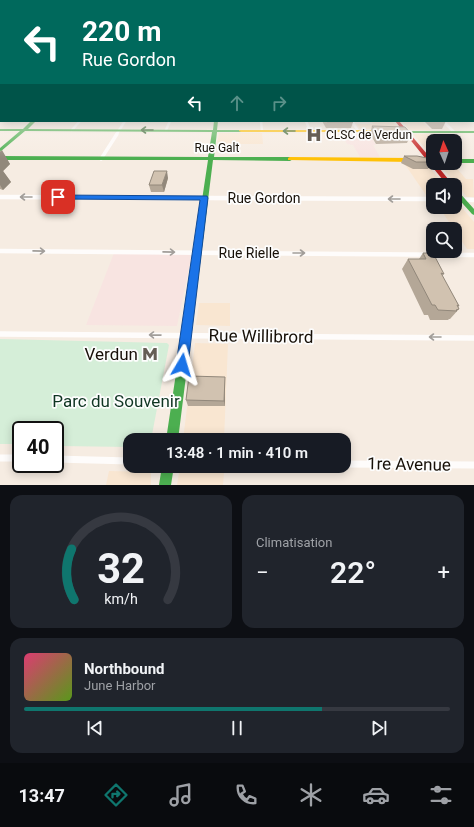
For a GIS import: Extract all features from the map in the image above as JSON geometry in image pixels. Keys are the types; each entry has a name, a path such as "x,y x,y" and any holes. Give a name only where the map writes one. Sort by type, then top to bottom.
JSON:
{"main road":[{"path":"0,151 33,122"},
{"path":"173,433 216,122"},
{"path":"398,122 426,154"},
{"path":"0,130 474,132"},
{"name":"Rue Galt","path":"0,158 426,160"},
{"path":"462,160 474,161"},
{"path":"439,170 445,178"},
{"path":"462,203 474,213"},
{"path":"165,485 167,473"}],"street":[{"path":"72,130 79,122"},
{"path":"101,159 124,122"},
{"path":"166,130 170,122"},
{"path":"261,122 262,131"},
{"path":"306,122 310,131"},
{"path":"353,122 358,131"},
{"path":"444,122 454,132"},
{"name":"Rue Gordon","path":"0,197 426,199"},
{"path":"462,200 474,200"},
{"name":"Rue Rielle","path":"0,250 474,255"},
{"name":"Rue Willibrord","path":"0,334 474,338"},
{"path":"0,458 12,458"},
{"path":"64,459 123,461"},
{"name":"1re Avenue","path":"351,464 474,465"}],"shaded area":[{"path":"372,122 393,122 399,129 360,129 357,124 373,124"},
{"path":"403,122 423,122 431,130 409,130"},
{"path":"219,133 262,133 263,144 217,144"},
{"path":"341,133 369,134 376,145 373,145 380,157 360,157 353,145 347,144"},
{"path":"413,134 426,134 426,149"},
{"path":"404,163 426,163 426,170 432,170 438,178 426,178 426,195"},
{"path":"444,170 458,170 466,179 473,179 474,197 467,197 462,191 462,178 451,178"},
{"path":"462,208 474,222 474,249 467,249 462,242 462,222 449,222 444,214 462,214"},
{"path":"114,253 192,254 177,326 86,325"},
{"path":"199,303 230,303 230,326 196,325"},
{"path":"195,343 228,344 224,433 184,433"},
{"path":"109,471 123,471 123,473 151,473 151,485 106,485"},
{"path":"179,473 224,473 223,485 177,485"}],"green space":[{"name":"Parc du Souvenir","path":"0,339 167,343 169,345 152,433 123,433 123,447 64,446 64,421 12,421 12,444 0,444"}],"building":[{"path":"372,126 405,127 411,134 379,135"},
{"path":"404,156 426,158 426,162 416,162"},
{"path":"154,171 167,171 162,185 149,185"},
{"path":"423,253 426,253 426,258 436,258 444,274 441,273 459,306 457,305 459,309 456,310 457,311 438,310 435,305 432,305 408,259 426,259"},
{"path":"189,376 225,377 224,401 186,400"}],"traffic: fast":[{"path":"0,151 33,122"},
{"path":"173,433 216,122"},
{"path":"0,130 241,131"},
{"path":"400,132 474,132"},
{"path":"0,158 290,159"},
{"path":"462,161 474,161"},
{"path":"462,199 474,213"},
{"path":"165,485 167,473"}],"traffic: slow":[{"path":"241,131 380,131"},
{"path":"290,159 411,160"}],"traffic: jam":[{"path":"398,122 444,178"}],"place":[{"name":"CLSC de Verdun","path":"314,135"},
{"name":"Verdun","path":"150,354"}],"route":[{"path":"58,197 205,198 182,365"}]}
